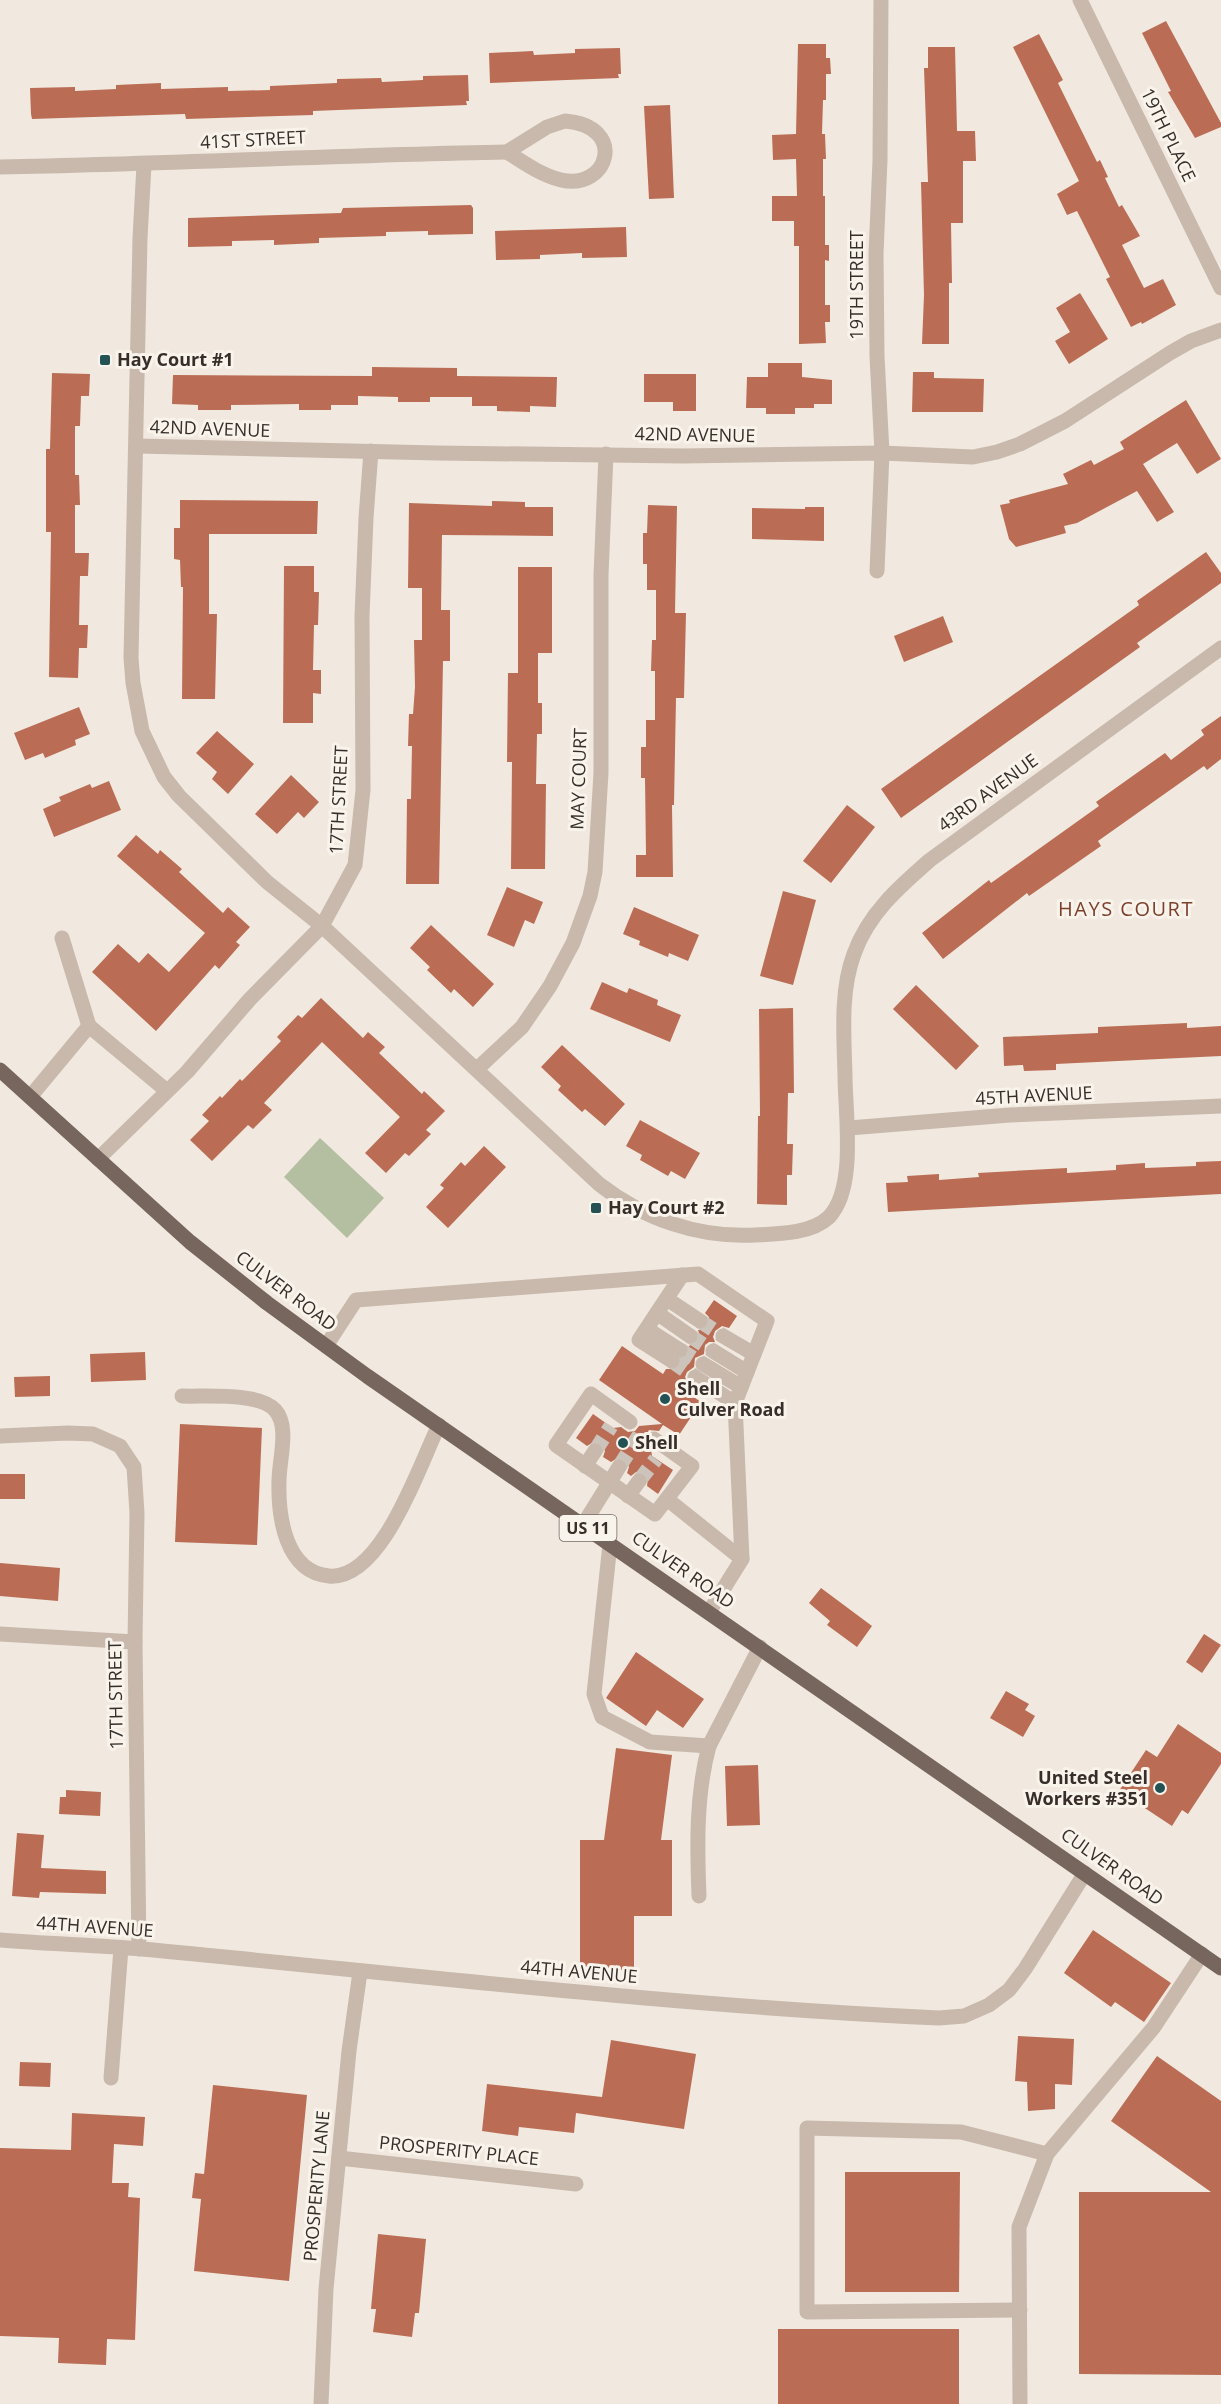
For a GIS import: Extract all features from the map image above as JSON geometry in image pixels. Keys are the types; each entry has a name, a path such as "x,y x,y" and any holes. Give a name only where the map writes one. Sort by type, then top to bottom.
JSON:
{"main road":[{"name":"CULVER ROAD","path":"0,1070 190,1242 267,1303 1221,1968"}],"street":[{"name":"19TH STREET","path":"877,571 882,453 877,356 876,254 880,160 881,0"},
{"name":"19TH PLACE","path":"1080,0 1221,288"},
{"path":"565,120 579,122 598,131 605,149 598,171 588,179 576,181 543,174 507,152 565,120"},
{"name":"41ST STREET","path":"0,167 144,165 359,155 507,152"},
{"name":"43RD AVENUE","path":"144,165 132,536 131,658 142,731 164,777 179,796 267,882 322,926 599,1184 618,1199 640,1211 686,1229 735,1236 807,1229 828,1217 841,1196 845,1171 849,1128 845,1077 847,979 853,955 863,932 893,893 930,860 1221,648"},
{"name":"42ND AVENUE","path":"136,446 762,456 882,453 973,457 1020,444 1065,421 1170,353 1191,341 1221,330"},
{"name":"17TH STREET","path":"98,1159 167,1091 250,999 322,926 355,865 363,790 363,584 371,451"},
{"name":"MAY COURT","path":"477,1070 522,1027 544,995 573,943 590,896 595,872 601,773 601,575 606,454"},
{"path":"62,938 89,1026 167,1091"},
{"path":"30,1097 89,1026"},
{"name":"45TH AVENUE","path":"849,1128 1010,1116 1221,1106"},
{"path":"326,1346 356,1300 698,1274 767,1321 735,1403 742,1560 709,1612"},
{"path":"676,1356 639,1340 682,1275"},
{"path":"667,1299 700,1321"},
{"path":"657,1313 690,1335"},
{"path":"723,1336 754,1354"},
{"path":"713,1351 747,1372"},
{"path":"704,1364 741,1387"},
{"path":"695,1377 735,1403"},
{"path":"620,1421 591,1394 556,1445 655,1514 692,1466 658,1448"},
{"path":"182,1396 258,1399 274,1409 283,1422 279,1483 282,1516 292,1553 306,1569 329,1576 349,1574 365,1562 397,1518 439,1425"},
{"name":"17TH STREET","path":"0,1436 93,1434 120,1446 134,1467 137,1513 135,1642 139,1949"},
{"path":"585,1466 595,1451"},
{"path":"583,1525 619,1467"},
{"path":"628,1496 639,1481"},
{"path":"667,1499 742,1560"},
{"path":"610,1544 594,1694 602,1717 650,1742 709,1746"},
{"path":"0,1634 135,1642"},
{"path":"699,1896 697,1847 701,1774 709,1746 760,1647"},
{"name":"44TH AVENUE","path":"0,1940 139,1949 360,1972 863,2015 939,2018 964,2016 989,2005 1009,1990 1025,1969 1085,1872"},
{"path":"111,2078 122,1948"},
{"path":"1020,2404 1019,2227 1047,2154 1154,2027 1202,1954"},
{"name":"PROSPERITY LANE","path":"321,2404 326,2289 349,2051 360,1972"},
{"path":"1020,2310 807,2312 807,2128 961,2132 1047,2154"},
{"name":"PROSPERITY PLACE","path":"339,2158 576,2184"}],"green space":[{"path":"320,1138 384,1198 347,1238 284,1177"}],"building":[{"path":"1166,21 1221,123 1221,127 1195,138 1168,92 1171,91 1142,33"},
{"path":"1039,34 1063,80 1058,83 1097,162 1100,160 1108,177 1105,178 1119,207 1122,205 1140,236 1122,245 1144,288 1163,279 1176,305 1142,324 1141,322 1131,327 1106,279 1110,277 1077,211 1067,215 1057,194 1079,181 1013,47"},
{"path":"798,44 826,44 826,58 830,58 831,74 826,74 822,134 825,134 826,159 823,159 825,245 829,245 829,261 825,260 825,305 830,305 830,322 825,322 826,343 799,344 799,246 794,246 794,221 772,221 772,196 797,196 796,159 773,160 772,135 796,134"},
{"path":"928,47 955,47 957,131 975,131 976,161 963,161 963,223 951,223 952,283 949,283 949,344 922,344 924,295 921,182 928,182 924,68 928,68"},
{"path":"620,48 621,74 618,74 619,78 490,83 489,53 533,51 534,55 575,53 575,49"},
{"path":"468,75 469,101 466,101 467,105 313,111 313,115 186,119 185,114 32,119 31,114 30,88 75,87 75,91 116,89 116,85 161,83 161,89 228,87 228,91 270,90 270,86 337,83 337,79 381,78 382,82 423,80 423,76"},
{"path":"670,105 674,198 649,199 644,106"},
{"path":"471,205 473,234 428,235 428,231 386,232 386,236 319,238 319,243 274,245 274,240 232,241 232,246 188,247 188,218 341,213 343,208"},
{"path":"626,227 627,257 582,258 582,253 540,255 540,259 496,260 495,231"},
{"path":"1080,293 1108,339 1069,364 1055,341 1070,332 1056,308"},
{"path":"768,363 802,363 802,377 832,380 832,404 814,404 814,408 795,408 795,414 766,414 766,408 746,408 747,377 768,377"},
{"path":"372,367 457,368 457,376 557,377 556,407 530,406 530,412 497,411 497,406 472,406 472,397 430,397 430,402 398,402 398,397 358,396 358,405 331,405 331,410 299,410 299,404 231,405 231,410 198,410 198,405 172,404 173,375 372,376"},
{"path":"913,372 934,372 934,378 984,379 983,412 912,412"},
{"path":"52,373 90,374 89,396 81,396 80,426 75,426 75,475 79,475 80,505 75,505 75,553 89,553 88,576 80,576 79,625 88,625 87,648 79,648 78,678 49,677 51,532 46,532 46,449 50,449"},
{"path":"644,374 696,374 696,411 673,411 673,402 644,402"},
{"path":"1186,400 1221,459 1197,474 1177,443 1143,464 1174,512 1157,522 1137,491 1077,523 1064,526 1066,533 1016,547 1009,539 1000,505 1010,503 1009,500 1068,484 1063,474 1091,460 1094,465 1124,449 1120,442"},
{"path":"180,500 318,501 317,534 209,534 209,614 217,614 215,699 182,699 183,587 181,587 180,560 174,559 174,528 180,528"},
{"path":"492,501 525,502 525,507 553,507 553,536 442,535 441,610 450,610 450,661 443,661 439,884 406,884 407,799 411,799 412,746 408,746 409,714 413,714 415,687 414,640 422,640 422,588 408,588 409,503 492,506"},
{"path":"648,505 677,506 675,613 686,613 684,698 676,698 674,805 672,805 673,877 636,877 636,855 646,855 645,778 641,778 641,747 646,747 646,720 655,720 655,671 651,671 652,640 656,640 656,590 647,590 647,564 643,564 643,533 647,533"},
{"path":"805,507 824,507 824,541 752,539 752,508 805,509"},
{"path":"1206,552 1221,573 1221,583 1137,643 1140,647 901,818 881,789 1139,605 1137,601"},
{"path":"284,566 314,566 314,592 319,592 318,625 314,625 313,670 321,670 321,694 313,693 313,723 283,723"},
{"path":"518,567 552,567 552,653 538,653 538,703 542,703 542,734 537,734 536,784 546,784 545,869 511,869 512,762 507,762 508,673 518,673"},
{"path":"943,616 953,642 904,662 894,636"},
{"path":"79,707 90,734 75,740 76,745 45,758 43,753 25,760 14,733"},
{"path":"1221,716 1221,759 1207,770 1204,766 1098,841 1101,846 1029,896 1027,893 943,959 922,933 989,880 991,883 1099,806 1096,802 1165,753 1171,760 1204,735 1201,730"},
{"path":"217,731 254,764 228,794 212,779 217,772 196,753"},
{"path":"291,775 319,802 304,818 298,812 277,834 255,814"},
{"path":"109,781 121,810 54,837 43,809 61,801 59,797 90,784 92,788"},
{"path":"847,805 875,827 831,883 803,861"},
{"path":"136,835 158,854 160,850 182,869 179,872 223,913 228,907 250,927 236,942 240,945 219,969 215,965 156,1031 92,972 118,944 139,963 148,953 169,972 205,933 117,856"},
{"path":"507,887 543,902 534,924 525,920 514,947 487,935"},
{"path":"783,891 816,900 793,985 760,976"},
{"path":"634,907 699,935 688,961 669,953 668,957 639,945 640,941 623,934"},
{"path":"431,925 494,984 473,1007 454,989 451,993 427,970 430,967 410,948"},
{"path":"602,982 627,993 629,988 658,1000 657,1005 681,1015 670,1042 590,1009"},
{"path":"916,985 979,1046 956,1070 893,1009"},
{"path":"321,998 363,1038 368,1032 385,1047 379,1053 422,1094 424,1091 445,1111 426,1130 431,1134 409,1156 405,1153 386,1173 365,1153 400,1117 322,1042 264,1103 272,1110 253,1129 248,1125 212,1161 190,1140 209,1121 202,1115 240,1079 242,1081 281,1041 277,1037 298,1015 302,1018"},
{"path":"793,1008 794,1093 788,1093 787,1144 793,1144 792,1175 787,1175 787,1205 757,1204 758,1116 760,1116 759,1009"},
{"path":"1187,1023 1187,1028 1221,1026 1221,1056 1056,1064 1056,1070 1024,1071 1023,1065 1004,1066 1003,1037 1098,1033 1098,1027"},
{"path":"562,1045 625,1104 605,1126 585,1109 582,1112 558,1090 561,1086 541,1067"},
{"path":"640,1120 700,1153 685,1179 671,1171 668,1176 640,1160 642,1155 626,1146"},
{"path":"484,1146 506,1167 448,1228 426,1207 444,1188 440,1185 461,1162 465,1166"},
{"path":"1221,1161 1221,1194 888,1212 886,1183 908,1182 907,1176 939,1174 939,1180 979,1177 978,1173 1067,1168 1067,1173 1116,1170 1116,1165 1145,1163 1145,1168 1196,1166 1196,1162"},
{"path":"714,1300 737,1316 729,1328 722,1326 715,1331 713,1337 715,1342 705,1345 704,1354 695,1358 694,1367 687,1372 685,1377 689,1385 685,1391 701,1402 679,1435 663,1425 659,1431 649,1430 644,1438 645,1444 651,1449 652,1456 673,1470 658,1494 647,1486 648,1478 644,1473 636,1472 631,1476 627,1473 629,1467 625,1459 619,1457 611,1462 603,1457 605,1451 601,1443 595,1441 587,1446 576,1438 593,1414 613,1428 621,1427 628,1432 635,1431 639,1426 662,1424 599,1380 622,1346 663,1374 666,1369 677,1369 681,1359 688,1355 689,1346 698,1341 700,1336 698,1330 704,1330 708,1326 709,1317 705,1313"},
{"path":"145,1352 146,1380 91,1382 90,1354"},
{"path":"50,1376 50,1396 15,1397 14,1377"},
{"path":"180,1424 262,1428 257,1545 175,1542"},
{"path":"0,1474 25,1474 25,1499 0,1499"},
{"path":"0,1563 60,1568 58,1601 0,1596"},
{"path":"821,1588 872,1626 857,1647 827,1625 830,1621 809,1603"},
{"path":"1204,1634 1221,1645 1202,1673 1186,1662"},
{"path":"636,1652 704,1699 683,1728 657,1710 646,1726 606,1698"},
{"path":"1006,1691 1029,1704 1025,1710 1035,1716 1023,1737 990,1718"},
{"path":"1178,1724 1221,1753 1221,1764 1188,1814 1182,1810 1172,1826 1119,1791 1146,1750 1157,1757"},
{"path":"616,1748 672,1755 661,1840 672,1840 672,1916 634,1916 634,1970 580,1970 580,1840 604,1840"},
{"path":"758,1765 760,1825 727,1826 725,1766"},
{"path":"66,1790 101,1792 100,1816 59,1814 60,1797 66,1797"},
{"path":"17,1833 44,1835 41,1868 106,1871 106,1894 40,1892 39,1898 12,1896"},
{"path":"1093,1930 1171,1983 1144,2022 1115,2002 1111,2007 1064,1973"},
{"path":"1018,2036 1074,2039 1072,2085 1055,2084 1055,2109 1028,2111 1027,2082 1015,2081"},
{"path":"611,2040 696,2054 684,2129 576,2113 574,2133 519,2127 518,2136 482,2131 487,2084 602,2097"},
{"path":"1157,2056 1221,2101 1221,2375 1079,2374 1079,2192 1211,2192 1111,2121"},
{"path":"20,2062 51,2063 50,2087 19,2086"},
{"path":"213,2085 307,2095 289,2281 194,2271 201,2199 192,2198 195,2173 204,2174"},
{"path":"72,2113 145,2117 143,2146 114,2144 112,2183 129,2183 128,2197 140,2198 135,2340 107,2339 106,2365 58,2363 59,2338 0,2336 0,2148 71,2150"},
{"path":"845,2172 960,2172 959,2292 845,2292"},
{"path":"378,2234 426,2239 419,2313 415,2313 412,2337 373,2332 376,2309 371,2309"},
{"path":"778,2329 959,2329 959,2404 778,2404"}],"tunnel":[{"path":"700,1321 723,1336"},
{"path":"690,1336 713,1351"},
{"path":"680,1350 703,1364"},
{"path":"672,1361 695,1377"},
{"path":"595,1451 611,1426"},
{"path":"619,1467 642,1431"},
{"path":"639,1481 656,1459"}],"place":[{"name":"Hay Court #1","path":"105,360"},
{"name":"Hay Court #2","path":"596,1208"},
{"name":"Shell Culver Road","path":"665,1399"},
{"name":"Shell","path":"623,1443"},
{"name":"United Steel Workers #351","path":"1160,1788"}],"district":[{"name":"HAYS COURT","path":"1126,909"}]}
